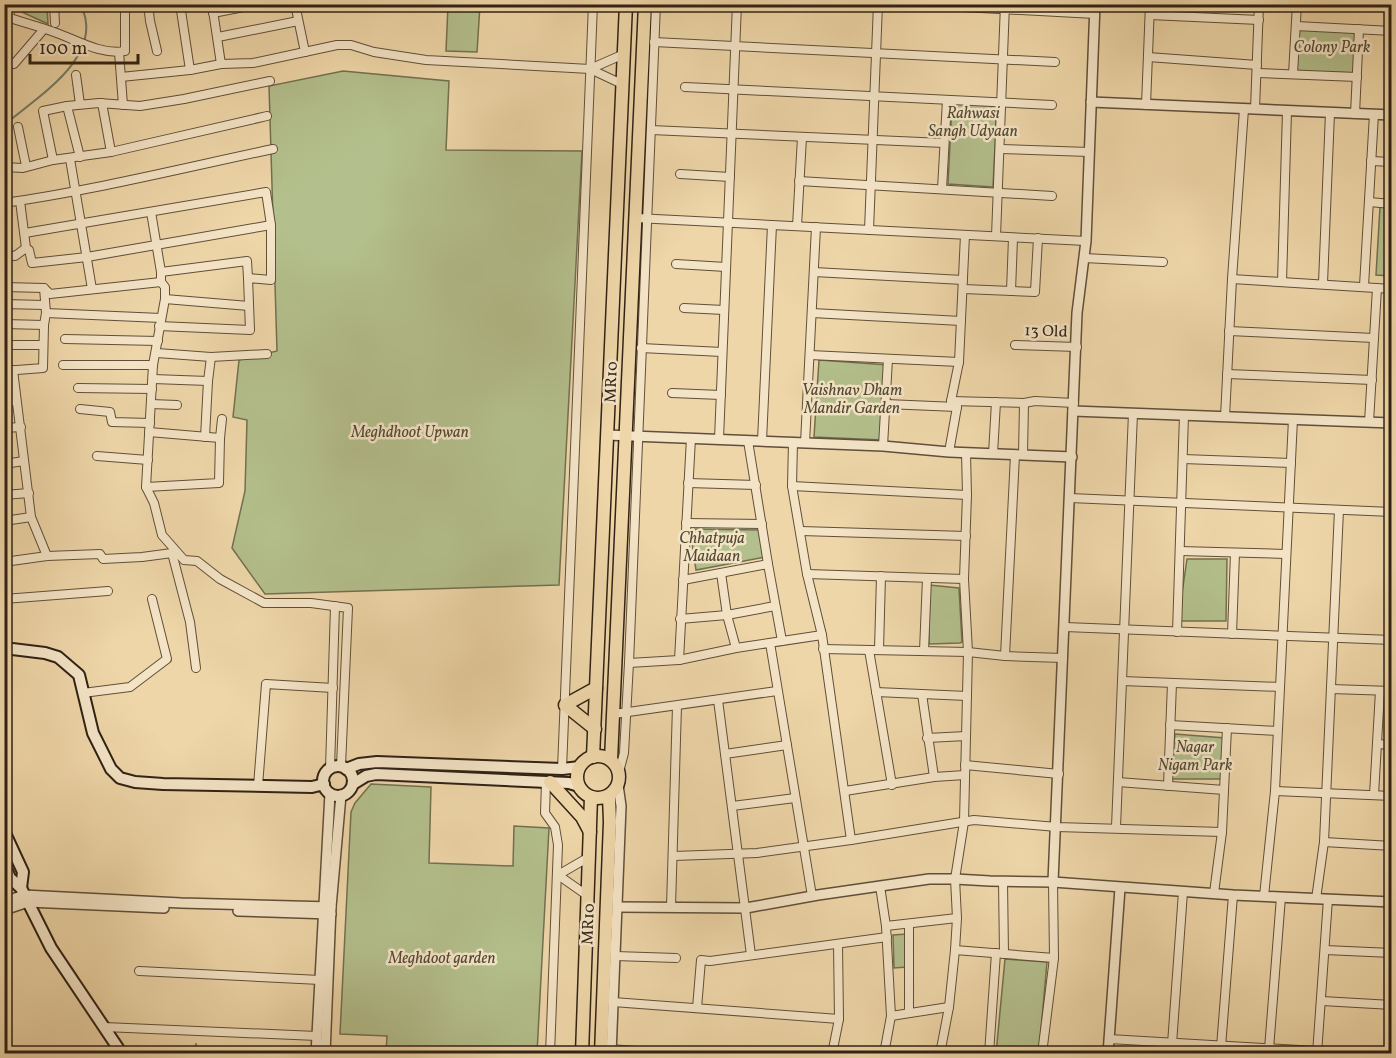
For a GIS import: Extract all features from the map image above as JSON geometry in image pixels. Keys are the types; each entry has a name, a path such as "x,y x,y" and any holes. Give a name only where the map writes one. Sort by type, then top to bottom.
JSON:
{"main road":[{"name":"MR10","path":"593,756 626,4"},
{"name":"MR10","path":"611,760 620,714 641,219 645,4"},
{"path":"4,648 45,652 58,657 79,675 93,732 111,769 120,777 135,782 312,787 332,791 349,791 353,783 352,775 339,768"},
{"path":"594,729 565,705 596,688"},
{"path":"593,756 611,760 619,772 618,785 609,796 591,797 579,786 580,767 593,756"},
{"path":"332,791 324,776 339,768 377,762 562,769 580,767"},
{"path":"353,783 376,774 569,783 579,786"},
{"path":"548,782 582,817 591,833"},
{"name":"MR10","path":"608,1052 609,796"},
{"name":"MR10","path":"582,1053 591,797"},
{"path":"4,831 23,872 25,895"},
{"path":"4,863 10,878 25,895 51,948 122,1053"}],"street":[{"path":"13,4 6,16 76,40 94,49 119,52 125,51 124,4"},
{"path":"54,4 56,23"},
{"path":"148,4 157,51"},
{"path":"180,4 190,70"},
{"path":"212,4 221,64"},
{"path":"213,14 259,4"},
{"path":"295,4 305,52"},
{"path":"562,769 593,4"},
{"path":"619,772 624,753 620,714 629,663 632,436 641,348 641,219 651,130 656,4"},
{"path":"719,439 737,4"},
{"path":"869,230 878,4"},
{"path":"906,4 1095,9 1086,241 1077,312 1053,882 1054,958 1042,1053"},
{"path":"1146,105 1150,4"},
{"path":"1255,109 1259,4"},
{"path":"1293,74 1297,4"},
{"path":"996,236 1005,7"},
{"path":"1150,15 1259,20"},
{"path":"218,37 298,21"},
{"path":"1296,27 1392,31"},
{"path":"4,60 14,64 44,29"},
{"path":"1355,114 1359,29"},
{"path":"654,42 1055,62"},
{"path":"121,77 190,70 221,64 253,63 337,45 351,45 374,52 426,60 590,69 622,84"},
{"path":"119,52 123,105"},
{"path":"590,69 624,54"},
{"path":"1148,57 1293,74 1357,77"},
{"path":"1091,102 1390,115 1392,58"},
{"path":"76,75 80,104"},
{"path":"53,160 43,111 80,104 140,106 270,81"},
{"path":"685,87 1052,105"},
{"path":"942,189 947,100"},
{"path":"102,103 111,152"},
{"path":"67,106 80,157"},
{"path":"1225,417 1228,331 1244,109"},
{"path":"1282,282 1287,111"},
{"path":"1323,283 1330,112"},
{"path":"1364,286 1374,114"},
{"path":"4,167 23,168 53,160 111,152 267,116"},
{"path":"18,127 26,166"},
{"path":"651,130 944,143"},
{"path":"797,226 802,137"},
{"path":"4,203 128,182 150,175 273,149"},
{"path":"1000,149 1089,152"},
{"path":"69,159 92,289"},
{"path":"1371,160 1392,162"},
{"path":"680,174 730,177"},
{"path":"799,181 1052,196"},
{"path":"25,233 266,192 271,225 271,280 248,278"},
{"path":"20,201 26,248 29,250 32,263 87,257 271,225"},
{"path":"1369,202 1392,204"},
{"path":"151,212 161,273 160,282"},
{"path":"641,219 1086,241"},
{"path":"762,441 772,225"},
{"path":"805,443 816,227"},
{"path":"949,452 959,362 965,235"},
{"path":"1011,291 1013,238"},
{"path":"814,272 1035,292 1038,238"},
{"path":"4,255 15,256 26,248"},
{"path":"1084,258 1163,262"},
{"path":"4,304 250,330 247,261 161,273"},
{"path":"676,264 726,267"},
{"path":"1232,279 1392,289"},
{"path":"4,287 44,288 50,294 160,282"},
{"path":"160,282 165,287 165,299 153,365 146,487 154,503 162,535 173,551 184,560 197,561 220,579 264,603 311,603 348,608 339,768"},
{"path":"44,288 43,368 9,370 21,427 32,517 46,556"},
{"path":"1369,422 1377,288"},
{"path":"165,299 249,306"},
{"path":"684,308 724,310"},
{"path":"812,313 961,321"},
{"path":"4,324 44,325"},
{"path":"1228,331 1374,338"},
{"path":"65,339 158,341"},
{"path":"4,345 43,345"},
{"name":"13 Old","path":"1015,345 1077,347"},
{"path":"641,348 723,352"},
{"path":"157,353 212,357 267,354"},
{"path":"810,355 959,362"},
{"path":"205,437 208,381 212,357"},
{"path":"883,446 888,359"},
{"path":"63,365 153,365"},
{"path":"1227,374 1372,380"},
{"path":"153,379 208,381"},
{"path":"78,388 153,389"},
{"path":"672,393 721,395"},
{"path":"4,402 16,401"},
{"path":"886,404 996,402 1024,404 1035,401 1133,413 1392,423"},
{"path":"993,454 996,402"},
{"path":"152,404 177,405"},
{"path":"1005,656 1024,404"},
{"path":"80,409 110,412 112,422 220,438"},
{"path":"1116,828 1133,413"},
{"path":"1177,632 1184,415"},
{"path":"146,487 219,483 222,419"},
{"path":"1264,896 1275,791 1293,419"},
{"path":"4,428 21,427"},
{"path":"607,435 883,446 966,453 1071,457"},
{"path":"679,660 691,438"},
{"path":"748,441 782,641"},
{"path":"792,442 792,486 807,574 822,635 851,840"},
{"path":"940,1053 955,950 957,918 955,879 964,822 968,652 964,579 966,453"},
{"path":"97,456 148,460"},
{"path":"1183,459 1291,463"},
{"path":"4,464 24,461"},
{"path":"688,483 756,484"},
{"path":"792,486 967,495"},
{"path":"4,495 29,493"},
{"path":"1070,498 1392,513"},
{"path":"1316,899 1324,842 1339,510"},
{"path":"4,521 32,517"},
{"path":"686,524 762,524"},
{"path":"801,531 966,536"},
{"path":"4,562 46,556 100,554 103,559 142,557 173,551"},
{"path":"173,551 190,622 196,668"},
{"path":"1180,551 1286,554"},
{"path":"1232,634 1235,553"},
{"path":"683,579 768,564"},
{"path":"721,573 727,615 736,648"},
{"path":"807,574 964,579"},
{"path":"879,650 881,576"},
{"path":"924,651 927,578"},
{"path":"4,599 108,591"},
{"path":"83,693 130,687 167,659 152,599"},
{"path":"335,606 333,688 339,768"},
{"path":"680,619 727,615 775,606"},
{"path":"1065,627 1392,640"},
{"path":"629,663 679,660 736,648 822,635"},
{"path":"770,643 812,896"},
{"path":"823,649 968,652 1064,658"},
{"path":"869,650 892,785"},
{"path":"1122,681 1280,687"},
{"path":"1168,786 1172,683"},
{"path":"258,786 266,684 333,688"},
{"path":"1331,689 1392,692"},
{"path":"620,714 777,691"},
{"path":"1374,795 1380,691"},
{"path":"876,692 967,696"},
{"path":"922,694 934,777"},
{"path":"718,700 751,955"},
{"path":"671,907 677,706"},
{"path":"1170,725 1278,731"},
{"path":"1214,893 1222,832 1227,728"},
{"path":"927,738 966,736"},
{"path":"1377,744 1392,745"},
{"path":"725,753 787,745"},
{"path":"965,765 1059,774"},
{"path":"845,791 934,777 965,776"},
{"path":"548,782 545,813 555,827 558,845 550,1053"},
{"path":"1118,782 1224,790"},
{"path":"618,785 621,806 613,1002 608,1052 672,1053"},
{"path":"325,1053 327,910 332,791"},
{"path":"1275,791 1392,796"},
{"path":"732,806 795,798"},
{"path":"674,856 757,853 974,820 1057,827 1222,832"},
{"path":"1324,842 1392,846"},
{"path":"558,875 589,857"},
{"path":"558,875 588,896"},
{"path":"617,907 746,908 929,879 1053,882 1233,895 1392,902"},
{"path":"990,1053 1000,953 1003,881"},
{"path":"880,886 887,937 891,1016 884,1053"},
{"path":"1108,1053 1120,888"},
{"path":"1172,1044 1183,892"},
{"path":"4,902 25,895 93,902 181,903 327,910"},
{"path":"4,910 25,895"},
{"path":"1221,1047 1233,895"},
{"path":"1269,1049 1281,897"},
{"path":"1109,1039 1255,1050 1317,1052 1328,900"},
{"path":"316,1053 327,910"},
{"path":"886,927 957,918"},
{"path":"909,924 909,1013"},
{"path":"697,1008 700,960 887,937"},
{"path":"832,1053 838,1019 838,944"},
{"path":"955,950 1054,958"},
{"path":"1325,950 1392,952"},
{"path":"615,956 676,958"},
{"path":"139,971 320,980"},
{"path":"1322,1001 1392,1005"},
{"path":"613,1002 838,1019"},
{"path":"891,1016 948,1007"},
{"path":"104,1027 317,1036"}],"green space":[{"path":"15,5 47,5 48,24 13,8"},
{"path":"448,5 480,5 477,52 446,51"},
{"name":"Colony Park","path":"1357,26 1354,73 1294,71 1299,30"},
{"name":"Meghdhoot Upwan","path":"343,71 449,81 446,150 582,151 559,585 265,594 232,548 245,491 247,420 233,417 239,360 277,351 269,86"},
{"name":"Rahwasi Sangh Udyaan","path":"952,104 997,106 993,187 948,184"},
{"path":"1380,207 1391,208 1391,276 1376,275"},
{"name":"Vaishnav Dham Mandir Garden","path":"819,360 888,365 884,440 814,437"},
{"name":"Chhatpuja Maidaan","path":"690,529 759,530 765,557 696,570"},
{"path":"1187,559 1227,559 1226,621 1178,621"},
{"path":"929,585 959,588 962,642 929,644"},
{"name":"Nagar Nigam Park","path":"1175,734 1225,738 1223,779 1170,779"},
{"name":"Meghdoot garden","path":"371,784 431,787 429,863 513,866 514,826 549,828 537,1053 386,1053 387,1036 340,1034 351,812 355,803"},
{"path":"907,934 907,967 894,968 893,935"},
{"path":"1005,959 1047,962 1039,1053 996,1054"}],"waterway":[{"path":"4,125 50,88 77,57 85,40 86,23 80,4"},
{"path":"194,1054 196,1044"}]}
